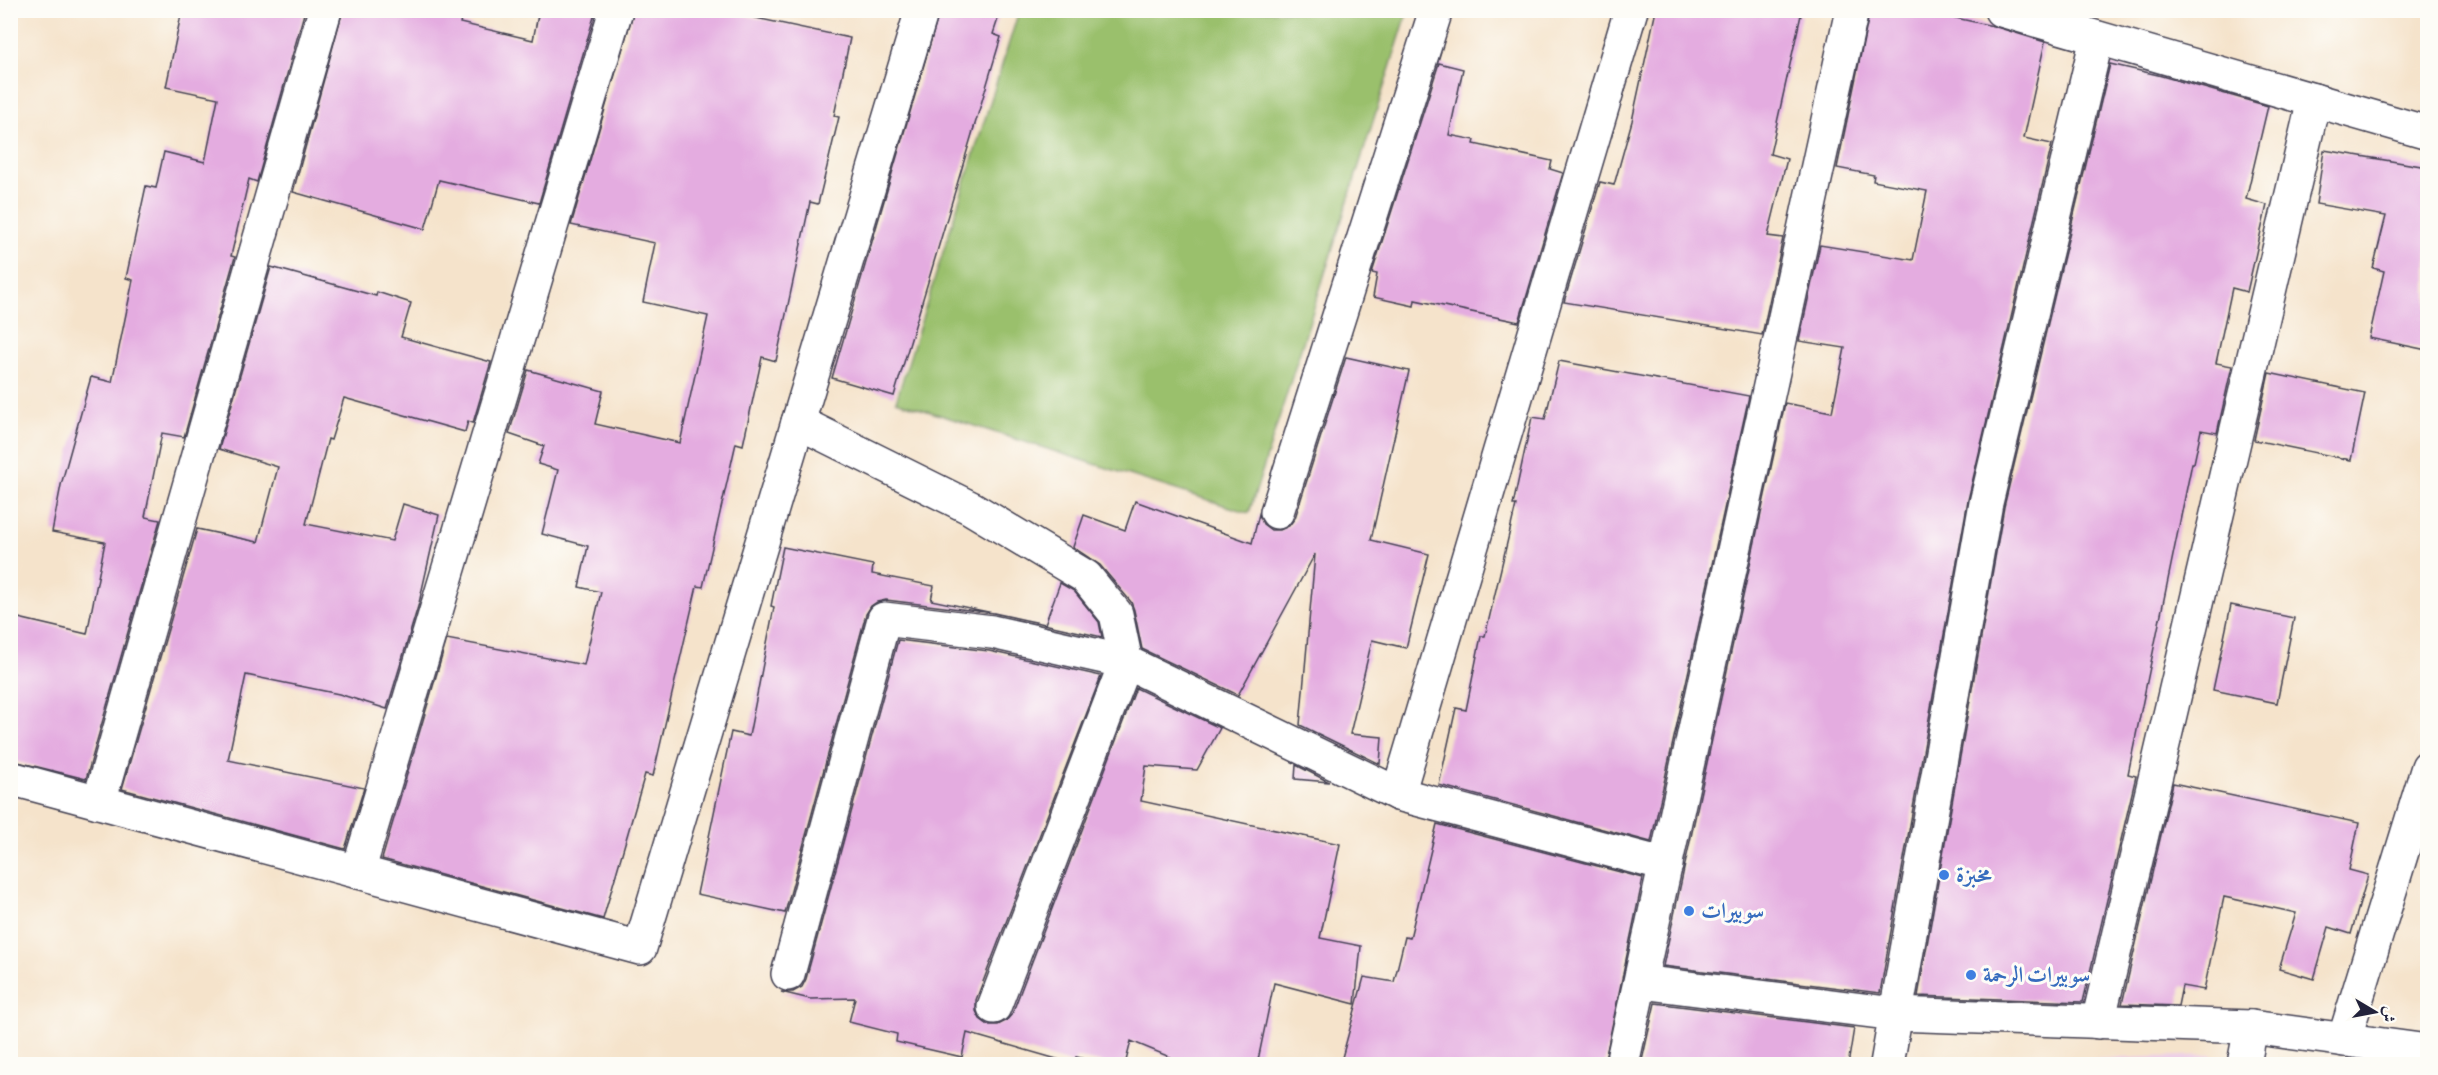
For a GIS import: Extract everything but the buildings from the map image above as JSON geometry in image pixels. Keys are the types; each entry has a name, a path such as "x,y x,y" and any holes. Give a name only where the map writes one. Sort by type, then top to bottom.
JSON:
{"street":[{"path":"99,802 325,10"},
{"path":"358,872 616,10"},
{"path":"10,778 640,948 922,10"},
{"path":"1277,512 1436,10"},
{"path":"1398,794 1631,10"},
{"path":"1622,1065 1852,10"},
{"path":"2001,10 2427,133"},
{"path":"1887,1065 1986,503 2097,38"},
{"path":"2097,1022 2314,100"},
{"path":"798,422 971,507 1086,577 1116,614 1126,662 994,1007"},
{"path":"788,974 884,619 992,632 1126,662 1398,794 1666,866"},
{"path":"2344,1040 2427,767"},
{"path":"1641,982 1895,1014 2251,1027 2427,1051"},
{"path":"2244,1065 2251,1027"}],"shaded area":[{"path":"2212,1055 2215,1064 1954,1064"}],"green space":[{"path":"1019,11 1408,11 1249,513 896,401"}],"place":[{"name":"مخبزة","path":"1944,875"},
{"name":"سوبيرات","path":"1689,911"},
{"name":"سوبيرات الرحمة","path":"1971,975"}]}
